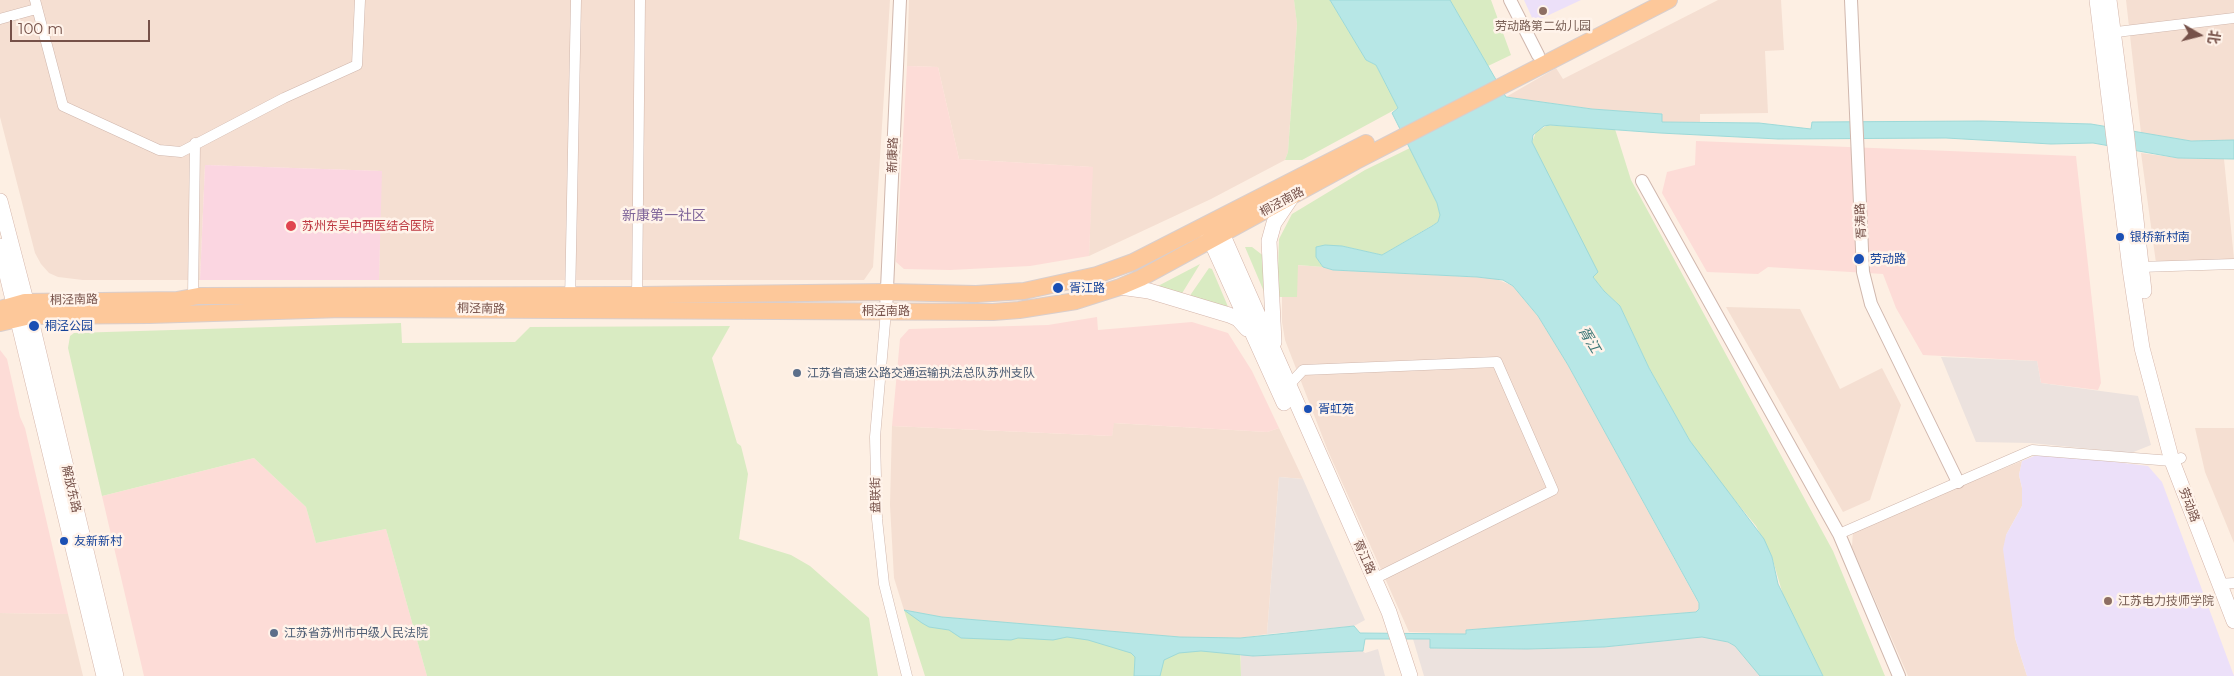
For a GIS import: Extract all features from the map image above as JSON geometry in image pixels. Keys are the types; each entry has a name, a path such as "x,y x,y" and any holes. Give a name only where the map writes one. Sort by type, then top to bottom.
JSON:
{"main road":[{"name":"桐泾南路","path":"1502,80 1538,55 1646,0"},
{"name":"桐泾南路","path":"18,310 177,300 193,297 637,302 886,311 1019,310 1076,301 1120,287 1213,231 1393,136 1502,80 1669,0"},
{"name":"劳动路","path":"2097,0 2106,33 2120,128 2142,348 2176,460 2229,586 2234,621"},
{"name":"劳动路","path":"2106,33 2109,0"},
{"name":"桐泾南路","path":"637,302 888,292 976,294 1043,287 1097,275 1213,231 1291,198 1393,136"},
{"name":"劳动路","path":"2122,150 2155,363 2176,460"},
{"path":"1276,358 1271,322 1269,241 1274,223 1291,198"},
{"path":"0,201 18,310"},
{"name":"胥江路","path":"1213,231 1253,334 1378,603 1398,637 1410,676"},
{"name":"胥江路","path":"1213,231 1276,358 1374,579 1378,603 1399,676"},
{"path":"0,246 18,310"},
{"path":"1120,287 1149,291 1229,315 1238,319 1253,334"},
{"name":"桐泾南路","path":"18,310 149,315 570,302"},
{"path":"0,323 18,310"},
{"name":"解放东路","path":"18,310 104,676"},
{"name":"解放东路","path":"18,310 116,676"}],"street":[{"path":"0,19 36,4 63,106 160,150 181,152 284,98 357,65 360,0"},
{"path":"570,302 576,0"},
{"path":"637,302 640,0"},
{"name":"新康路","path":"886,311 900,0"},
{"path":"1510,0 1538,55"},
{"name":"胥涛路","path":"1851,0 1863,272 1871,304 1958,482"},
{"path":"2106,33 2234,18"},
{"path":"193,297 195,143"},
{"path":"1642,181 1839,534 1899,676"},
{"path":"2140,267 2234,264"},
{"name":"盘联街","path":"886,311 876,437 877,519 884,584 907,676"},
{"path":"1288,386 1303,370 1497,362 1553,490 1374,579"},
{"path":"1839,534 2032,450 2176,460"}],"shaded area":[{"path":"0,0 890,0 873,267 864,280 379,280 381,171 205,165 200,280 83,280 58,277 49,273 35,253 0,117"},
{"path":"909,0 1294,0 1297,24 1288,152 1285,160 1211,199 1089,256 1092,167 959,159 938,67 907,66"},
{"name":"劳动路第二幼儿园","path":"1524,0 1581,0 1534,22"},
{"path":"1718,0 1781,0 1784,50 1765,51 1768,113 1700,114 1700,122 1661,122 1661,114 1592,109 1506,97 1556,68 1563,79"},
{"path":"2126,0 2234,0 2234,140 2191,141 2141,133"},
{"path":"907,66 938,67 959,159 1093,167 1089,256 1030,266 950,270 904,269 896,262"},
{"path":"1696,141 2076,156 2101,383 2098,390 2041,383 2037,361 1923,355 1896,308 1883,274 1768,267 1758,274 1707,272 1662,193 1667,172 1695,165"},
{"path":"2141,153 2178,158 2224,159 2234,259 2156,263"},
{"name":"苏州东吴中西医结合医院","path":"205,165 382,171 379,280 200,280"},
{"name":"胥虹苑","path":"1297,265 1323,267 1333,270 1494,278 1513,286 1538,316 1568,365 1699,604 1699,609 1696,612 1466,630 1466,634 1409,632 1328,451 1285,340 1282,322 1282,297 1297,296"},
{"path":"1726,307 1800,309 1840,389 1882,368 1901,405 1870,500 1843,512"},
{"path":"1097,317 1098,330 1192,322 1228,333 1252,371 1279,428 1267,432 1114,423 1112,436 892,426 900,339 909,329 1048,325"},
{"path":"0,350 7,359 20,417 25,428 68,614 0,613"},
{"path":"1941,357 2037,361 2041,383 2138,396 2151,445 2131,453 2031,443 1976,442"},
{"path":"1113,423 1267,432 1279,428 1303,479 1279,477 1267,634 1240,638 1180,637 942,617 904,610 894,578 890,505 892,426 1112,436"},
{"path":"2195,428 2234,428 2234,543 2205,472"},
{"name":"江苏电力技师学院","path":"2042,453 2148,466 2162,482 2234,676 2027,676 2015,638 2003,549 2006,535 2022,506 2022,488 2019,475 2022,461"},
{"name":"江苏省苏州市中级人民法院","path":"254,458 306,507 316,543 386,529 427,676 144,676 102,496"},
{"path":"2022,461 2019,475 2022,488 2022,506 2006,535 2015,638 2027,676 1908,676 1852,547 1853,530"},
{"path":"1279,477 1303,479 1365,620 1354,626 1267,634"},
{"path":"0,613 68,614 83,676 0,676"},
{"path":"1690,637 1707,637 1728,642 1735,646 1760,676 1424,676 1413,639 1431,639 1431,648 1527,649 1604,647"},
{"path":"1378,649 1385,676 1241,676 1241,654 1253,656 1363,651 1365,653"}],"green space":[{"path":"1294,0 1330,0 1366,60 1376,65 1398,108 1302,160 1285,160 1288,152 1297,24"},
{"path":"1450,0 1491,0 1511,55 1488,66"},
{"path":"1548,125 1615,129 1631,180 1833,551 1885,676 1823,676 1783,595 1772,557 1756,526 1713,474 1690,441 1649,368 1620,306 1593,277 1532,142 1536,132"},
{"path":"1410,148 1437,203 1440,215 1438,222 1382,255 1342,246 1316,247 1316,257 1323,267 1298,265 1297,297 1277,297 1279,239 1292,214 1365,170"},
{"path":"1245,247 1252,247 1265,257 1265,294"},
{"path":"1200,264 1181,295 1158,288 1158,286"},
{"path":"1209,268 1212,269 1229,309 1189,297"},
{"name":"桐泾公园","path":"401,323 402,343 515,342 530,327 730,326 712,358 737,443 741,446 748,474 739,539 791,555 810,566 869,618 878,676 427,676 386,529 316,543 306,507 254,458 102,496 68,348 70,336 74,333"},
{"path":"904,610 942,617 1180,637 1240,638 1241,676 925,676"}],"water":[{"name":"胥江","path":"1330,0 1450,0 1506,97 1592,109 1662,114 1662,122 1759,123 1811,129 1812,122 1982,121 2091,124 2191,141 2234,140 2234,159 2178,158 2093,143 2051,144 1946,138 1778,139 1550,125 1544,126 1533,135 1532,142 1598,272 1593,277 1620,306 1649,368 1690,441 1764,539 1772,557 1778,584 1823,676 1760,676 1735,646 1728,642 1702,637 1604,647 1527,649 1430,648 1430,639 1365,639 1363,651 1253,656 1201,651 1179,653 1164,660 1160,676 1134,676 1135,657 1131,653 1088,640 1067,637 1053,640 961,638 949,630 929,627 922,623 904,610 942,617 1180,637 1240,638 1354,626 1360,633 1466,634 1466,630 1696,612 1699,609 1699,603 1568,365 1538,316 1513,286 1503,280 1477,277 1333,270 1323,267 1316,257 1316,247 1325,245 1342,246 1382,255 1438,222 1440,215 1437,203 1392,113 1398,108 1376,65 1366,60"}],"place":[{"name":"劳动路第二幼儿园","path":"1543,11"},
{"name":"苏州东吴中西医结合医院","path":"291,226"},
{"name":"银桥新村南","path":"2120,237"},
{"name":"劳动路","path":"1859,259"},
{"name":"胥江路","path":"1058,288"},
{"name":"桐泾公园","path":"34,326"},
{"name":"江苏省高速公路交通运输执法总队苏州支队","path":"797,373"},
{"name":"胥虹苑","path":"1308,409"},
{"name":"友新新村","path":"64,541"},
{"name":"江苏电力技师学院","path":"2108,601"},
{"name":"江苏省苏州市中级人民法院","path":"274,633"}],"district":[{"name":"新康第一社区","path":"664,216"}]}
